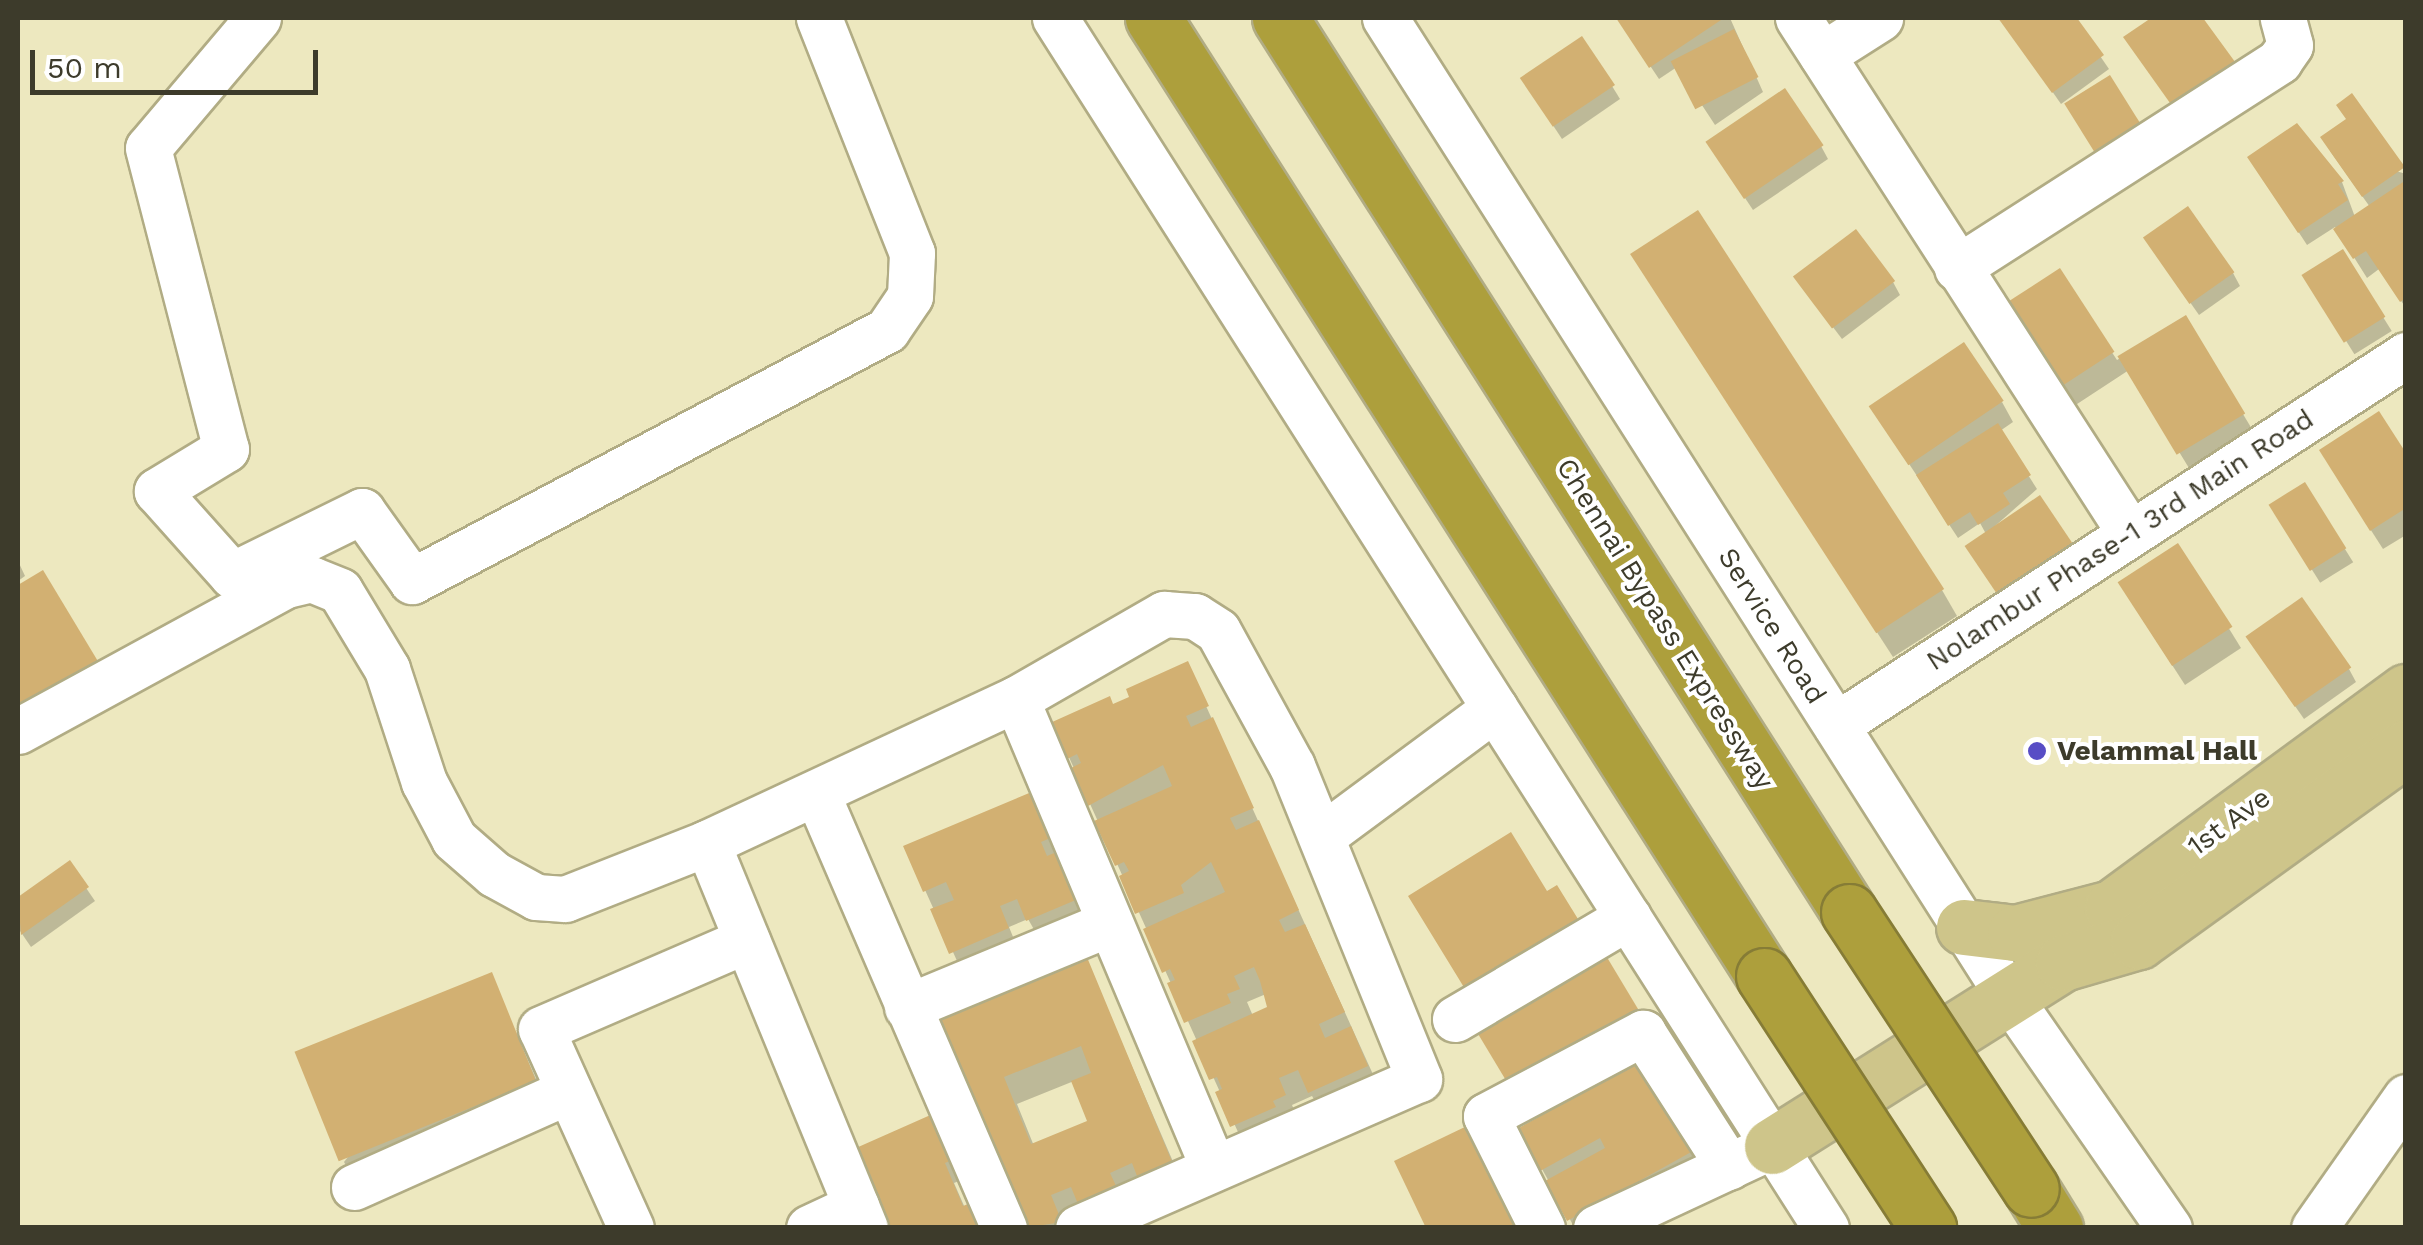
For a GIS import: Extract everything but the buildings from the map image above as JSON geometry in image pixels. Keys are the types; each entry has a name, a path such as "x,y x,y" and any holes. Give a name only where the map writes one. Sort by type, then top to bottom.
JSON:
{"highway":[{"path":"1153,18 1928,1228"},
{"name":"Chennai Bypass Expressway","path":"1280,18 1849,912 2043,1208"}],"main road":[{"name":"1st Ave","path":"2062,963 2112,908 2406,692"},
{"path":"1750,1156 2062,963 2138,941 2406,748"},
{"path":"1964,927 2015,933 2112,908"}],"street":[{"path":"258,18 148,148 226,449 157,491 232,575 362,512 412,581 887,330 910,296 912,254 819,18"},
{"path":"1056,18 1628,917 1750,1156"},
{"name":"Service Road","path":"1385,18 2008,997 2170,1228"},
{"path":"1798,18 2130,533"},
{"path":"1822,55 1880,18"},
{"path":"1957,268 2279,61 2290,45 2283,18"},
{"name":"Nolambur Phase-1 3rd Main Road","path":"1836,725 2406,355"},
{"path":"18,732 286,585 311,579 340,591 387,668 424,782 454,839 494,874 536,897 565,898 817,794 1016,699 1164,614 1195,616 1218,631 1322,836 1419,1079 1078,1228"},
{"path":"1016,699 1213,1167"},
{"path":"1322,836 1495,708"},
{"path":"817,794 1004,1228"},
{"path":"707,842 861,1217 809,1228"},
{"path":"1454,1019 1628,917"},
{"path":"908,1007 1108,924"},
{"path":"631,1228 541,1030 747,940"},
{"path":"1542,1228 1486,1116 1643,1033 1750,1156 1826,1228"},
{"path":"354,1187 569,1092"},
{"path":"2314,1228 2406,1097"},
{"path":"1596,1228 1750,1156"}],"place":[{"name":"Velammal Hall","path":"2037,751"}]}
